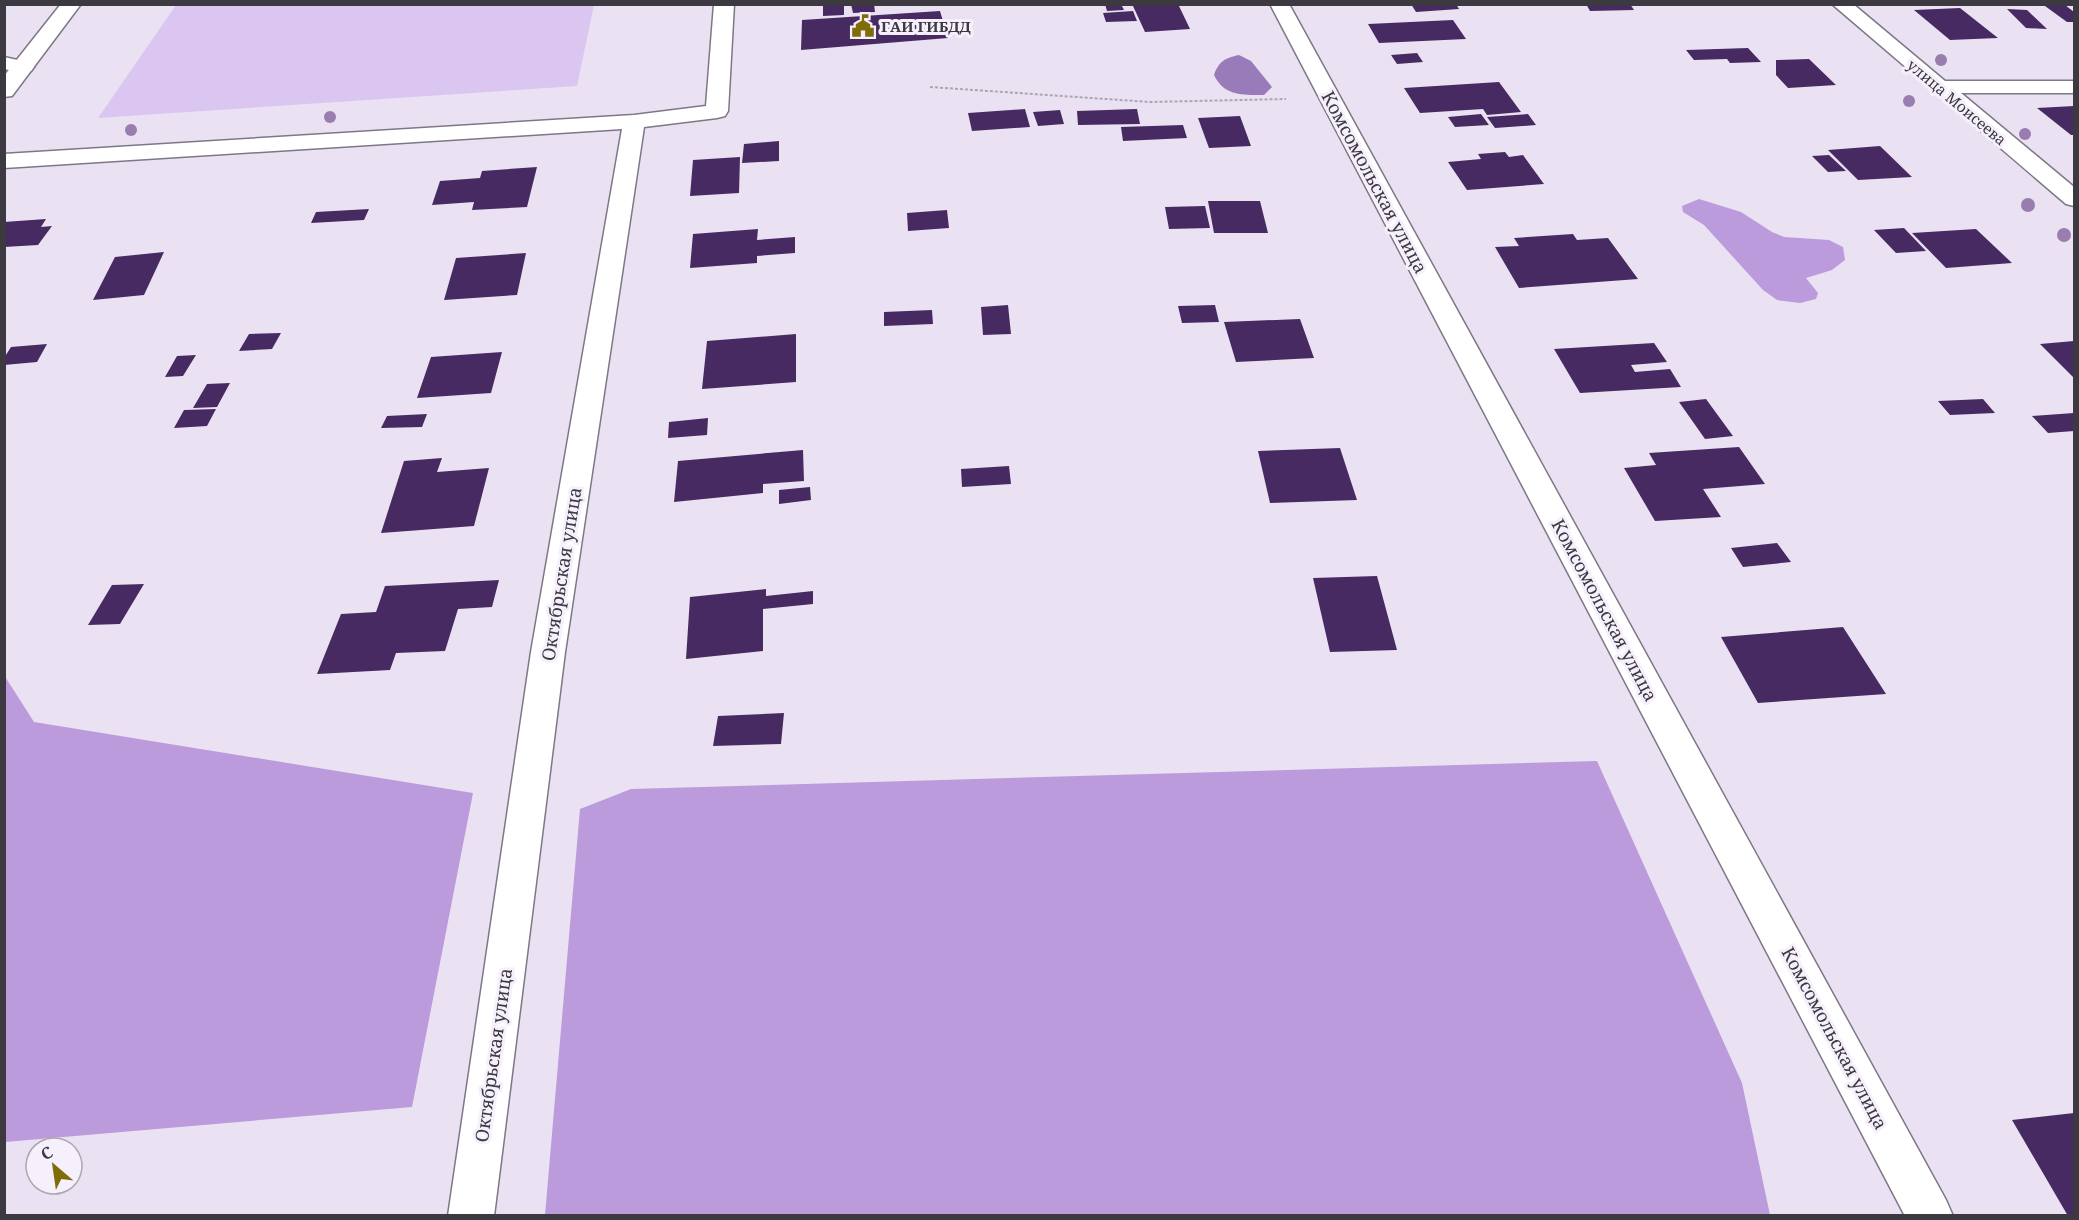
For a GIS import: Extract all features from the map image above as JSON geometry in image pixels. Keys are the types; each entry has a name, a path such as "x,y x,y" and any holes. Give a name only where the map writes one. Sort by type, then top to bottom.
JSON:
{"street":[{"path":"4,91 14,65 72,4"},
{"path":"4,161 634,122 717,111 724,4"},
{"name":"Комсомольская улица","path":"1279,4 1930,1215"},
{"name":"улица Моисеева","path":"1841,4 2074,199"},
{"path":"1940,87 2074,87"},
{"name":"Октябрьская улица","path":"471,1215 549,652 634,122"}],"path":[{"path":"930,87 1150,102 1329,96"}],"shaded area":[{"path":"176,5 594,5 577,86 98,118"},
{"path":"1239,55 1251,61 1272,87 1264,95 1234,93 1218,82 1214,75 1220,63"},
{"path":"1699,199 1741,212 1784,237 1829,240 1843,247 1845,260 1832,270 1806,278 1818,293 1816,299 1800,303 1777,300 1763,290 1704,225 1683,212 1682,206"},
{"path":"4,675 34,722 473,793 412,1107 75,1136 24,1136 24,1140 5,1142"},
{"path":"1597,761 1742,1083 1770,1215 545,1215 580,809 631,789"}],"building":[{"path":"823,4 844,4 844,15 823,16"},
{"path":"851,4 874,4 875,12 853,13"},
{"path":"1105,4 1121,4 1124,10 1107,11"},
{"path":"1178,4 1190,29 1145,32 1133,6"},
{"path":"1411,4 1456,4 1459,9 1416,12"},
{"path":"1586,4 1630,4 1634,10 1590,11"},
{"path":"2065,5 2074,12 2074,22 2067,22 2045,6"},
{"path":"1960,8 1998,38 1950,40 1914,10"},
{"path":"2007,9 2027,10 2047,29 2026,28"},
{"path":"940,11 948,38 801,50 802,20"},
{"path":"1133,11 1137,21 1106,22 1103,13"},
{"path":"1453,20 1466,39 1379,43 1368,24"},
{"path":"1748,48 1761,62 1730,63 1727,59 1694,60 1686,50"},
{"path":"1417,53 1423,62 1397,64 1391,55"},
{"path":"1809,59 1836,85 1788,88 1776,75 1776,60"},
{"path":"1499,82 1521,112 1487,115 1483,109 1420,113 1404,88"},
{"path":"2074,106 2074,135 2037,108"},
{"path":"1025,109 1030,127 972,131 968,113"},
{"path":"1137,109 1140,124 1078,125 1077,111"},
{"path":"1060,110 1064,124 1038,126 1033,112"},
{"path":"1481,114 1489,125 1455,127 1448,117"},
{"path":"1528,114 1536,125 1495,128 1487,117"},
{"path":"1240,116 1251,146 1209,148 1198,118"},
{"path":"1183,125 1187,138 1123,141 1121,127"},
{"path":"779,141 779,161 742,163 744,144"},
{"path":"1880,146 1912,177 1858,180 1828,150"},
{"path":"1505,152 1509,157 1523,155 1544,184 1467,190 1448,162 1481,159 1478,154"},
{"path":"1829,155 1846,171 1828,172 1812,156"},
{"path":"740,157 739,193 690,196 693,160"},
{"path":"537,167 527,207 472,210 474,202 432,205 440,181 480,178 482,171"},
{"path":"1208,201 1260,201 1268,233 1214,233"},
{"path":"1205,206 1210,228 1169,229 1165,207"},
{"path":"369,209 364,220 311,223 316,212"},
{"path":"947,210 949,228 908,231 907,213"},
{"path":"46,219 41,227 52,226 38,245 4,247 4,222"},
{"path":"1904,228 1926,251 1896,253 1874,230"},
{"path":"758,229 757,240 795,237 795,253 757,256 757,263 690,268 693,234"},
{"path":"1976,229 2012,263 1946,268 1912,233"},
{"path":"1573,234 1577,240 1608,238 1638,279 1519,288 1495,247 1519,246 1514,238"},
{"path":"164,252 144,295 93,300 115,257"},
{"path":"526,253 517,295 444,300 456,258"},
{"path":"1008,305 1011,334 983,335 981,307"},
{"path":"1215,305 1219,322 1182,323 1178,306"},
{"path":"932,310 933,324 884,326 884,312"},
{"path":"1300,319 1314,358 1236,362 1224,322"},
{"path":"281,333 272,349 239,351 249,334"},
{"path":"796,334 796,382 702,389 707,341"},
{"path":"2074,341 2074,378 2040,344"},
{"path":"1654,343 1667,362 1631,365 1635,372 1670,369 1681,387 1580,393 1554,349"},
{"path":"47,344 37,362 4,365 4,358 11,347"},
{"path":"502,352 491,393 417,398 431,357"},
{"path":"196,355 183,376 165,377 177,356"},
{"path":"230,383 217,407 193,408 207,384"},
{"path":"1706,399 1733,436 1705,439 1679,402"},
{"path":"1983,399 1995,413 1950,415 1938,401"},
{"path":"216,409 207,426 174,428 184,410"},
{"path":"2074,413 2074,431 2048,433 2032,416"},
{"path":"427,414 422,427 381,428 387,416"},
{"path":"708,418 707,435 668,438 669,422"},
{"path":"1739,447 1765,484 1703,489 1721,517 1655,521 1624,468 1656,465 1649,453"},
{"path":"1340,448 1357,500 1270,503 1258,451"},
{"path":"803,450 804,481 763,484 763,493 674,502 678,461"},
{"path":"442,458 437,472 489,468 474,526 381,533 404,461"},
{"path":"1009,466 1011,484 962,487 961,469"},
{"path":"810,487 811,500 779,504 779,490"},
{"path":"1777,543 1791,562 1743,567 1731,548"},
{"path":"1377,576 1397,650 1330,652 1313,578"},
{"path":"499,580 492,607 458,609 445,651 396,653 390,670 317,674 341,614 376,612 385,586"},
{"path":"144,584 120,624 88,625 112,585"},
{"path":"766,589 766,596 813,591 813,604 763,609 763,651 686,659 690,597"},
{"path":"1843,627 1886,694 1758,703 1721,637"},
{"path":"784,713 781,744 713,746 718,716"},
{"path":"2074,1113 2074,1216 2068,1216 2012,1120"}],"place":[{"name":"ГАИ ГИБДД","path":"863,26"}]}
